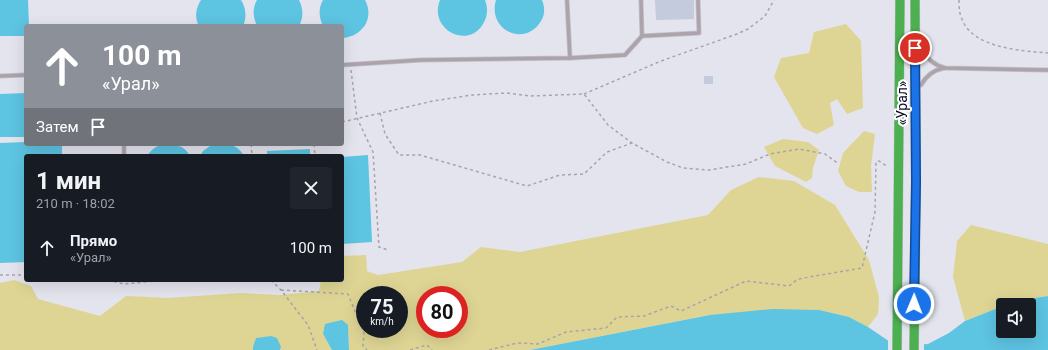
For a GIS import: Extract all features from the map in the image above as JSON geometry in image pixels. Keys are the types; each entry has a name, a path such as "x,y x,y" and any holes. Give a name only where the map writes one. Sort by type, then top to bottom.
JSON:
{"highway":[{"name":"«Урал»","path":"897,350 900,0"},
{"name":"«Урал»","path":"914,350 916,182 915,0"}],"lane":[{"path":"567,0 570,58"},
{"path":"641,0 642,36"},
{"path":"344,65 421,60 570,58 624,55 642,36 699,33 698,0"},
{"path":"915,34 925,56 935,65 945,68 1048,70"},
{"path":"916,101 920,86 925,78 936,71 945,68"},
{"path":"0,76 24,75"}],"path":[{"path":"344,121 433,101 472,96 507,93 530,96 584,94 661,61 748,29 765,16 774,0"},
{"path":"958,0 962,20 968,28 988,43 1000,47 1048,52"},
{"path":"350,64 357,118 373,152 379,247 388,250"},
{"path":"584,94 608,125 632,143 667,162 683,168 709,170 746,164 770,154 799,149 825,154 840,164"},
{"path":"380,113 385,134 399,155 420,155 527,186 560,175 584,174 607,152 632,143"},
{"path":"489,350 516,343 538,344 566,332 606,328 617,317 644,316 671,306 681,311 746,280 789,286 798,279 862,268 875,212 876,162 879,161 889,167"},
{"path":"0,276 24,275"},
{"path":"116,282 124,284 144,282"},
{"path":"273,282 308,325 317,350"},
{"path":"281,290 348,294 364,333 362,346 367,350"},
{"path":"410,350 427,345 432,350"}],"shaded area":[{"path":"846,24 861,41 863,108 847,114 837,99 830,103 834,125 817,134 803,128 774,77 781,58 809,53 814,32"},
{"path":"864,131 875,134 871,166 872,192 859,192 846,186 838,171 843,153"},
{"path":"783,139 808,142 819,150 813,168 812,178 806,182 775,166 764,147"},
{"path":"759,177 794,181 835,205 869,260 879,297 878,314 868,327 849,317 710,315 530,350 349,350 348,325 323,334 332,350 280,350 281,347 253,347 253,350 0,350 0,283 14,280 31,286 38,299 100,316 126,296 168,298 241,293 280,295 319,291 321,282 344,282 344,256 366,255 367,271 378,275 462,262 481,247 520,252 708,215 731,190"},
{"path":"971,225 1048,244 1048,296 1035,298 996,298 996,309 965,321 953,277 957,241"}],"water":[{"path":"0,0 28,0 29,24 24,24 24,36 0,36"},
{"path":"201,0 241,0 245,13 244,24 198,24 196,19 198,6"},
{"path":"257,0 299,0 302,19 300,24 256,24 254,7"},
{"path":"323,0 365,0 368,7 367,20 365,25 356,34 344,38 344,24 322,24 320,7"},
{"path":"440,0 485,0 487,12 485,21 476,32 468,35 451,33 444,27 440,20 438,10"},
{"path":"496,0 542,0 544,5 544,14 541,21 534,29 526,33 517,34 509,32 502,27 497,20 495,11"},
{"path":"24,93 24,137 0,137 0,94"},
{"path":"24,142 24,146 62,146 62,154 24,154 24,262 0,263 0,143"},
{"path":"158,146 179,146 185,149 189,154 148,154"},
{"path":"210,146 235,146 242,154 201,154"},
{"path":"310,149 310,154 267,154 267,151"},
{"path":"368,155 372,242 344,244 344,157"},
{"path":"1048,296 1048,350 530,350 710,315 773,309 819,310 849,317 868,327 896,346 928,344 949,333 965,321 996,309 996,338 1036,338 1035,298"},
{"path":"342,320 348,325 349,350 332,350 323,334 325,324"},
{"path":"271,336 277,338 281,347 280,350 253,350 256,338"}],"pier":[{"path":"888,338 896,344 924,342 924,350 888,350"}],"building":[{"path":"655,0 694,0 694,19 656,20"},
{"path":"704,76 713,76 713,84 704,84"}],"traffic: fast":[{"path":"897,350 900,0"},
{"path":"914,350 916,182 915,0"}],"route":[{"path":"914,304 916,182 915,48"}]}
